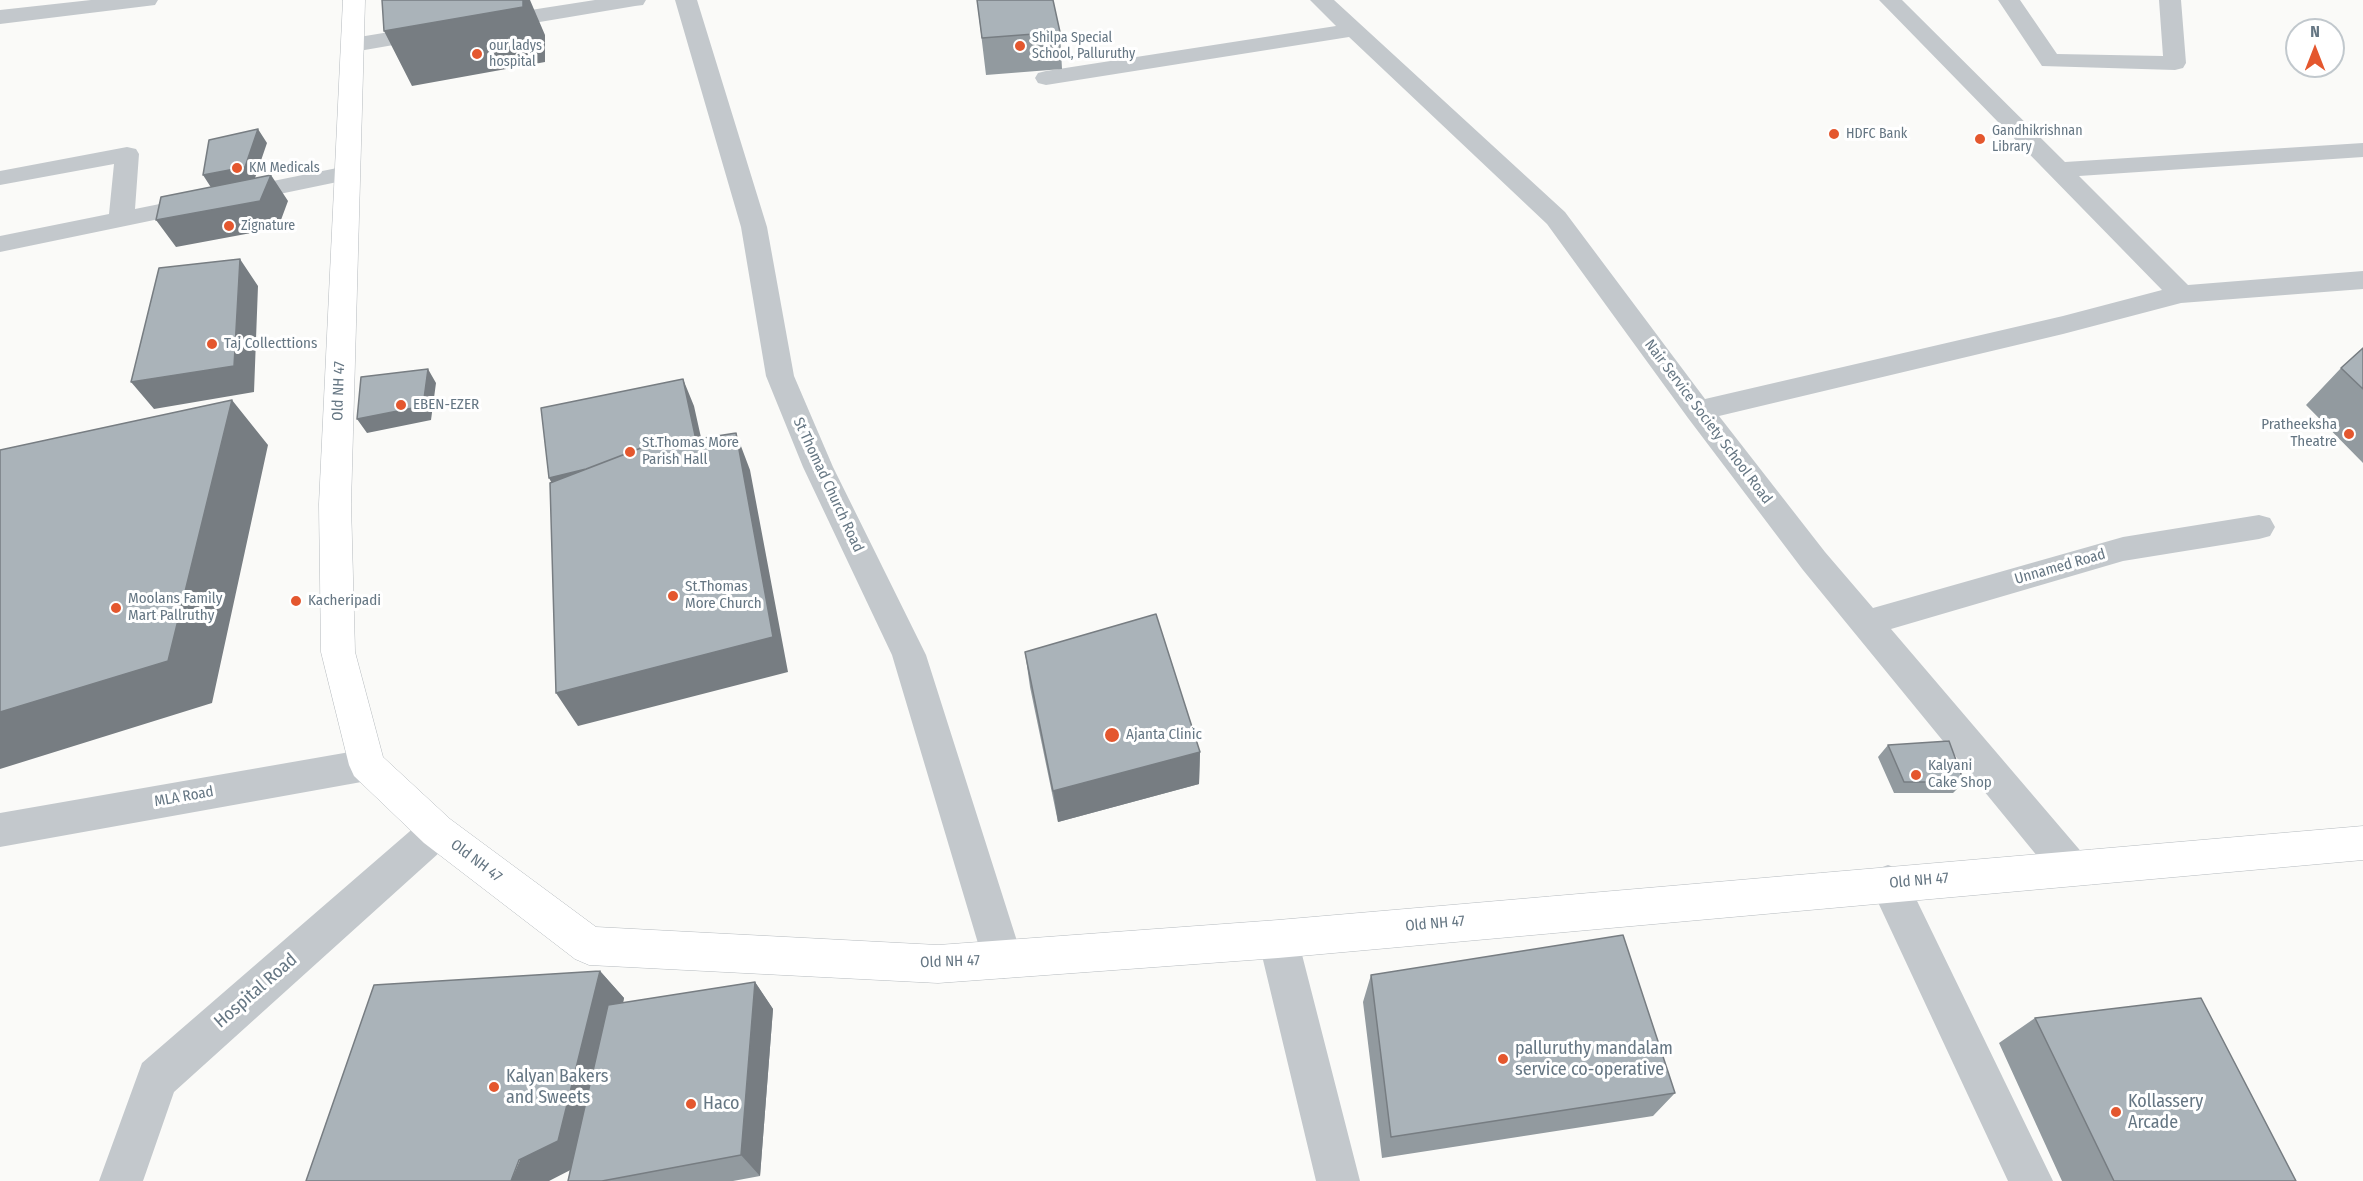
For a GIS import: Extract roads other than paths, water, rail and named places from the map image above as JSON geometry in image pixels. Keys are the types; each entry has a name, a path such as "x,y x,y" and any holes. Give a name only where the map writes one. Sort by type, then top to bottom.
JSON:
{"main road":[{"name":"Old NH 47","path":"354,0 335,504 338,652 368,765 437,831 589,946 938,964 1278,939 1888,883 2363,843"}],"street":[{"path":"0,17 147,0"},
{"path":"470,26 635,0"},
{"name":"St Thomad Church Road","path":"686,0 754,227 780,376 818,467 909,655 1003,960"},
{"name":"Nair Service Society School Road","path":"1321,0 1556,218 1698,411 1814,561 2070,867"},
{"path":"1890,0 2181,294"},
{"path":"2009,0 2050,61 2175,63 2170,0"},
{"path":"353,45 447,30"},
{"path":"1046,78 1354,30"},
{"path":"2058,170 2363,150"},
{"path":"0,178 128,154 121,219"},
{"path":"0,244 347,173"},
{"path":"1698,411 2062,325 2181,294 2363,280"},
{"name":"Unnamed Road","path":"1866,623 2123,549 2259,527"},
{"name":"MLA Road","path":"0,830 368,765"},
{"name":"Hospital Road","path":"121,1181 157,1078 437,831"},
{"path":"1888,883 2031,1181"},
{"path":"1278,939 1338,1181"}],"place":[{"name":"Shilpa Special School, Palluruthy","path":"1020,46"},
{"name":"our ladys hospital","path":"477,54"},
{"name":"HDFC Bank","path":"1834,134"},
{"name":"Gandhikrishnan Library","path":"1980,139"},
{"name":"KM Medicals","path":"237,168"},
{"name":"Zignature","path":"229,226"},
{"name":"Taj Collecttions","path":"212,344"},
{"name":"EBEN-EZER","path":"401,405"},
{"name":"Pratheeksha Theatre","path":"2349,434"},
{"name":"St.Thomas More Parish Hall","path":"630,452"},
{"name":"St.Thomas More Church","path":"673,596"},
{"name":"Kacheripadi","path":"296,601"},
{"name":"Moolans Family Mart Pallruthy","path":"116,608"},
{"name":"Ajanta Clinic","path":"1112,735"},
{"name":"Kalyani Cake Shop","path":"1916,775"},
{"name":"palluruthy mandalam service co-operative","path":"1503,1059"},
{"name":"Kalyan Bakers and Sweets","path":"494,1087"},
{"name":"Haco","path":"691,1104"},
{"name":"Kollassery Arcade","path":"2116,1112"}]}
